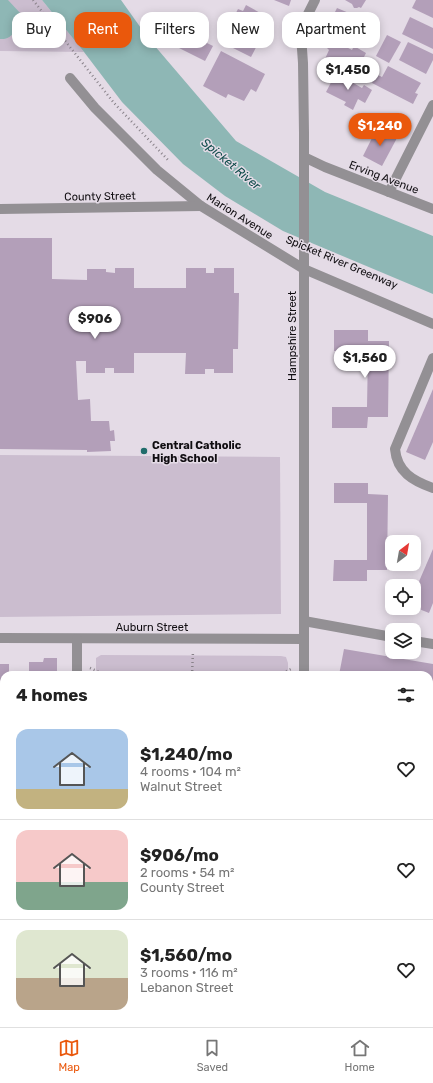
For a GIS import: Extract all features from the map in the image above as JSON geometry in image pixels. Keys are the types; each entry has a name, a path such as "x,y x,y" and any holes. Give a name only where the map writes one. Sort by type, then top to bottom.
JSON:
{"street":[{"name":"Hampshire Street","path":"304,671 304,157 303,64 301,35 303,24 315,0"},
{"name":"Marion Avenue","path":"70,78 95,108 157,170 201,206 304,269 433,324"},
{"path":"389,192 433,105"},
{"name":"Erving Avenue","path":"304,157 325,167 433,209"},
{"name":"County Street","path":"0,209 201,206"},
{"path":"433,358 395,449 396,457 402,470 416,482 433,488"},
{"path":"304,621 385,636"},
{"name":"Auburn Street","path":"0,638 304,639"},
{"path":"77,671 78,638"},
{"path":"421,642 433,644"}],"path":[{"path":"33,0 114,103 173,165"},
{"path":"192,671 193,639"}],"shaded area":[{"path":"0,0 42,0 52,12 12,12 12,48 66,48 66,30 74,40 74,48 81,48 84,52 0,51"},
{"path":"0,455 280,457 281,614 0,617"},
{"path":"101,655 281,656 286,657 288,671 96,671 96,658"}],"water":[{"path":"0,0 8,0 19,12 12,12 12,35 5,39 0,39"},
{"path":"42,0 121,0 130,12 74,12 74,40 66,30 66,12 52,12"},
{"name":"Spicket River","path":"132,15 140,27 140,48 157,48 236,141 325,192 433,236 433,294 283,231 225,196 183,164 122,102 81,48 132,48"}],"building":[{"path":"274,0 291,0 289,6"},
{"path":"345,0 366,0 361,8 354,8 352,4"},
{"path":"416,0 433,0 433,18 412,8"},
{"path":"246,5 258,12 236,12 238,9 243,11"},
{"path":"337,8 347,12 335,12"},
{"path":"410,17 433,28 433,49 402,34"},
{"path":"387,35 401,42 389,63 376,56"},
{"path":"408,42 433,54 433,60 426,74 399,60"},
{"path":"209,44 213,46 205,61 179,48 209,48"},
{"path":"233,48 256,48 251,57"},
{"path":"327,48 348,48 352,50 353,48 357,48 366,53 354,77 324,61 329,50"},
{"path":"221,51 265,74 256,92 251,89 244,101 228,94 226,98 203,86"},
{"path":"388,66 421,83 415,93 418,94 413,104 372,83 376,74 382,77"},
{"path":"336,73 362,88 364,85 372,90 365,103 358,99 353,110 344,105 346,102 326,92"},
{"path":"377,128 397,138 382,166 363,156"},
{"path":"0,238 52,238 52,279 87,280 87,269 106,269 106,272 115,273 115,268 134,268 134,288 186,288 186,268 206,268 206,273 214,273 214,268 234,268 234,293 239,293 238,349 233,349 233,373 214,373 214,369 205,369 205,374 185,374 186,353 134,353 134,373 114,373 114,368 105,368 105,373 86,373 86,361 76,361 78,400 90,399 91,421 109,421 110,431 114,430 115,441 110,441 111,451 87,452 87,450 0,449"},
{"path":"334,330 368,330 368,341 389,341 388,417 368,417 367,428 332,428 332,407 367,407 368,351 334,351"},
{"path":"433,389 433,442 425,460 406,452"},
{"path":"334,483 368,483 368,494 388,495 387,535 385,535 385,570 367,570 367,581 333,581 334,560 367,560 367,503 334,503"},
{"path":"433,549 433,603 429,613 421,610 420,579"},
{"path":"344,649 385,656 385,659 403,659 433,664 433,671 340,671"},
{"path":"44,658 57,658 57,671 29,671 29,662 43,662"},
{"path":"0,664 9,664 9,671 0,671"}],"place":[{"name":"Central Catholic High School","path":"144,451"}]}
